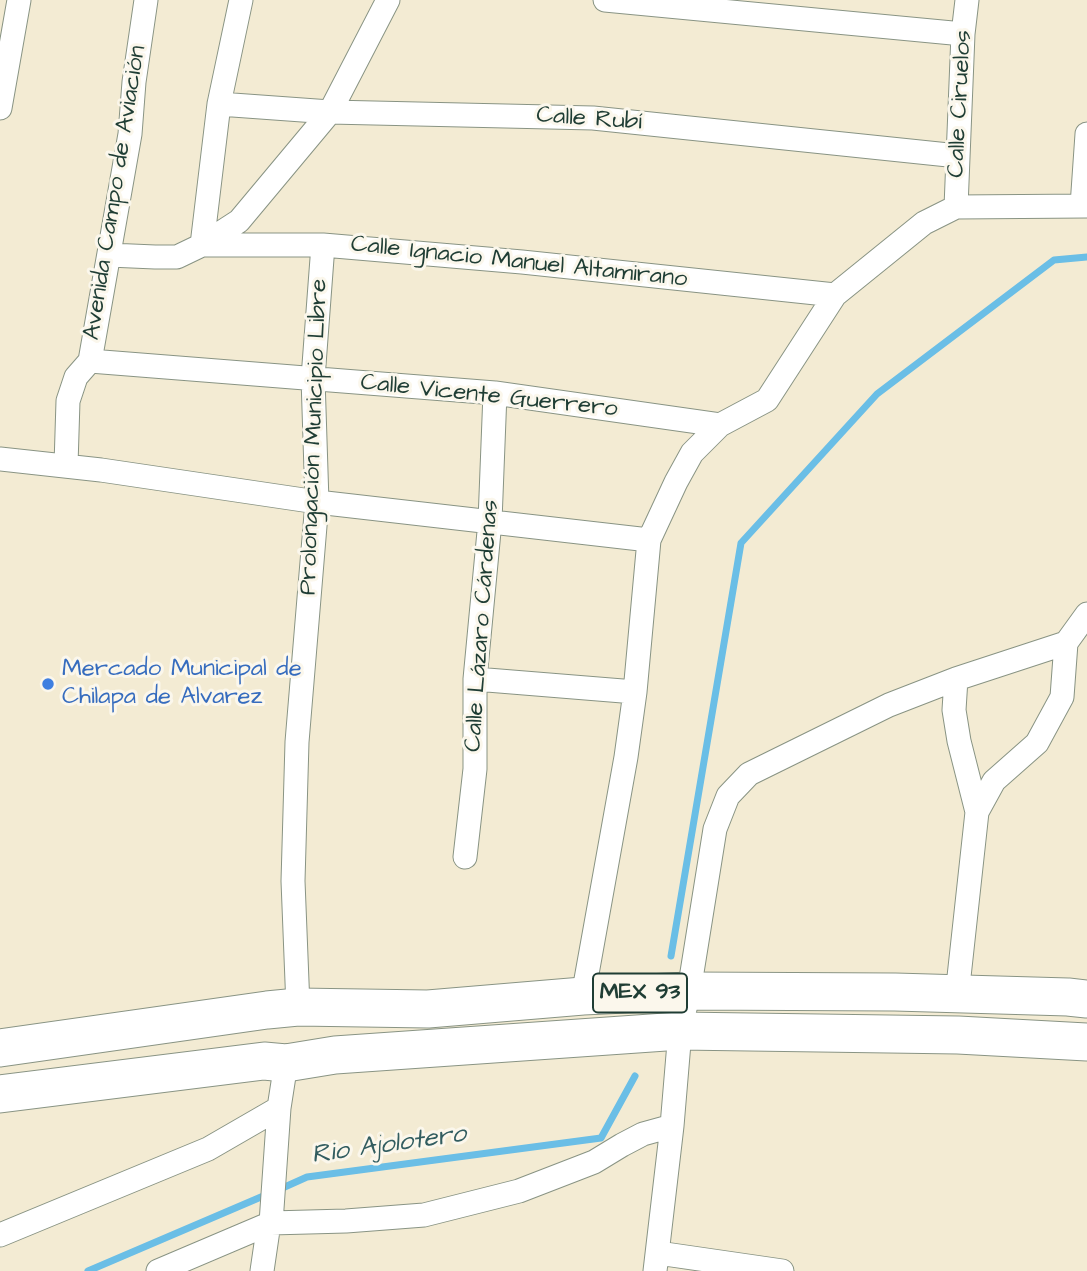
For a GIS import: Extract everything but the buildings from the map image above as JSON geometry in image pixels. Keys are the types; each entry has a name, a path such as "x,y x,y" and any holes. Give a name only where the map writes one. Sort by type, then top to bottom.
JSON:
{"main road":[{"name":"MEX 93","path":"0,1048 296,1008 428,1009 583,996 689,991 895,992 1087,999"},
{"path":"275,1062 255,1041 254,1029 296,1008 338,1026 341,1036 335,1055"},
{"name":"MEX 93","path":"0,1094 335,1055 680,1031 958,1035 1087,1042"}],"street":[{"path":"0,108 19,0"},
{"name":"Avenida Campo de Aviación","path":"66,465 68,401 76,377 90,361 130,134 134,82 146,0"},
{"path":"202,245 219,104 241,0"},
{"path":"109,255 177,257 202,245 239,221 330,112 388,0"},
{"path":"605,0 963,34"},
{"name":"Calle Ciruelos","path":"956,208 963,34 967,0"},
{"name":"Calle Rubí","path":"219,104 330,112 593,118 958,156"},
{"path":"583,996 626,757 649,540 692,453 720,425 767,400 835,295 924,223 956,208 1084,206 1087,134"},
{"name":"Calle Ignacio Manuel Altamirano","path":"202,245 323,245 522,262 835,295"},
{"name":"Prolongación Municipio Libre","path":"296,1008 293,881 297,742 317,502 313,379 323,245"},
{"name":"Calle Vicente Guerrero","path":"90,361 495,393 720,425"},
{"name":"Calle Lázaro Cárdenas","path":"465,857 475,769 475,679 490,521 495,393"},
{"path":"0,458 66,465 317,502 649,540"},
{"path":"977,811 994,781 1037,743 1062,697 1066,643 1087,614"},
{"path":"782,1271 657,1262 680,1031 715,829 728,796 749,775 888,705 956,679 1066,643"},
{"path":"475,679 635,692"},
{"path":"956,679 954,710 977,811 957,995"},
{"path":"262,1271 271,1223 279,1108 275,1062"},
{"path":"0,1235 208,1149 279,1108"},
{"path":"158,1271 271,1223 424,1215 519,1191 594,1162 643,1134 671,1126"}],"waterway":[{"path":"671,956 741,543 877,394 1054,260 1087,257"},
{"name":"Rio Ajolotero","path":"278,1190 307,1177 601,1138 635,1076"},
{"name":"Rio Ajolotero","path":"88,1271 268,1194"}],"place":[{"name":"Mercado Municipal de Chilapa de Alvarez","path":"48,684"}]}
